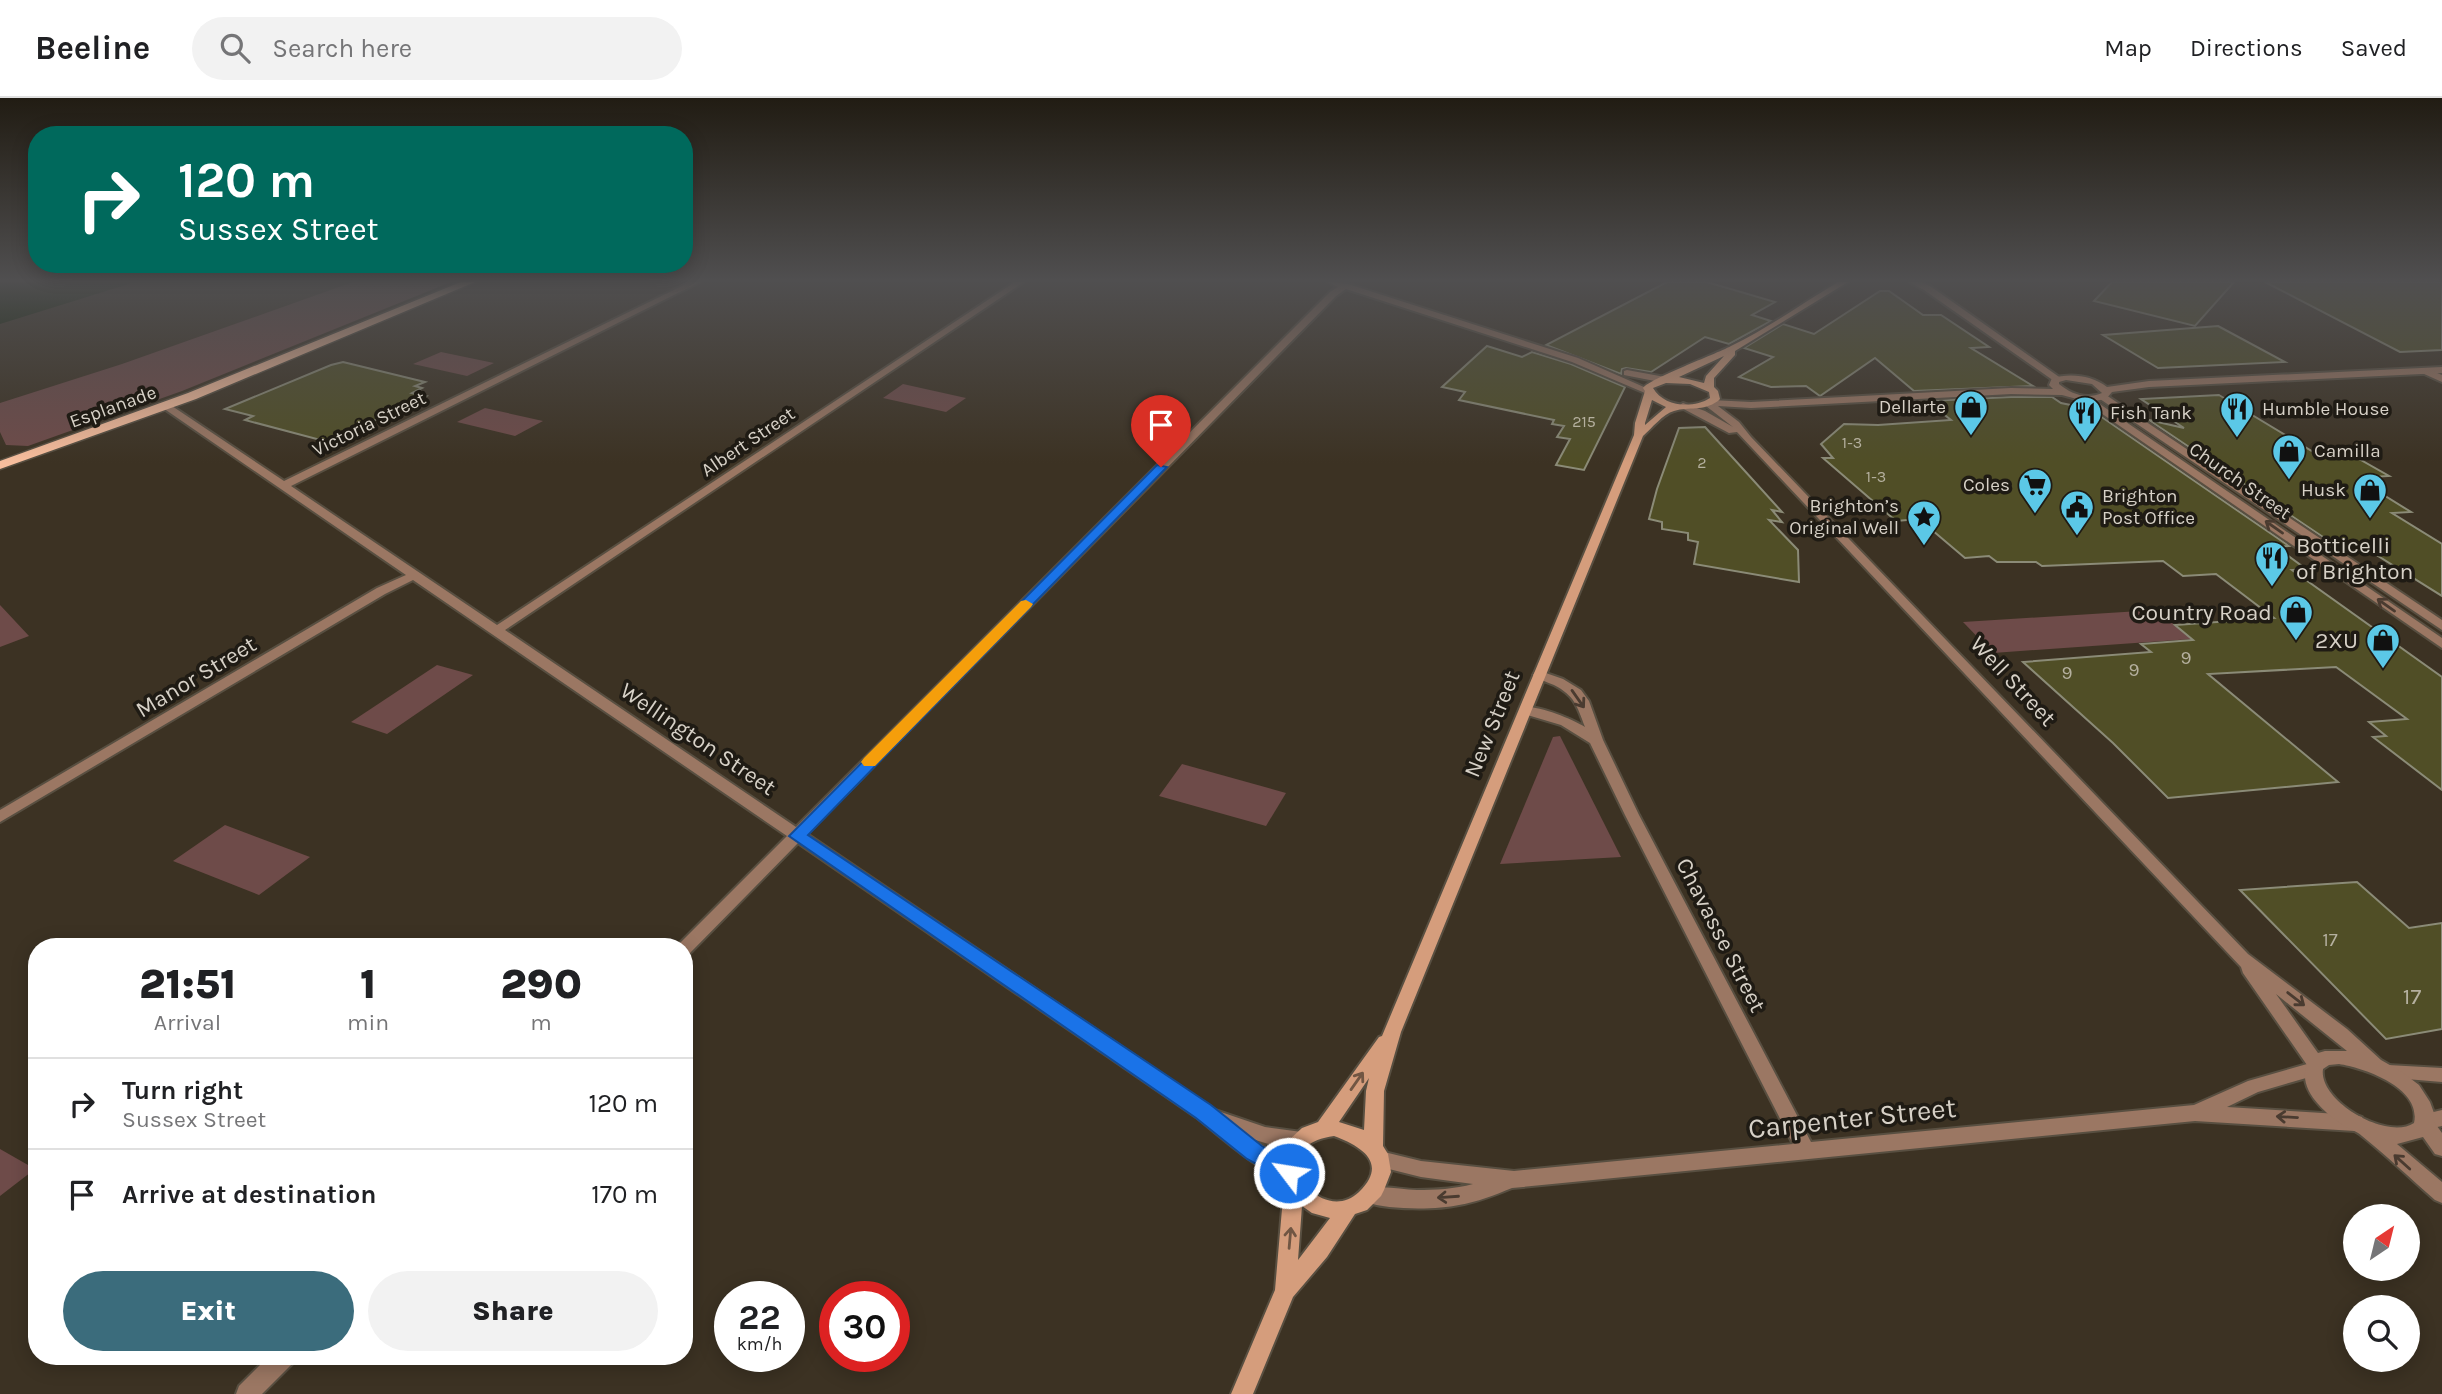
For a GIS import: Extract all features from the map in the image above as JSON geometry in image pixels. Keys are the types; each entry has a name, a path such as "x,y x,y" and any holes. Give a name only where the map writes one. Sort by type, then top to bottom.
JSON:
{"main road":[{"name":"Esplanade","path":"0,465 166,406 322,342"},
{"path":"1737,347 1709,378 1715,399 1709,403 1680,406 1659,400 1649,391 1652,384 1667,380 1744,342"},
{"path":"1667,380 1687,380 1711,390"},
{"name":"New Street","path":"1376,1153 1375,1091 1392,1032 1639,435 1649,391"},
{"name":"New Street","path":"1639,435 1666,411 1680,406"},
{"name":"New Street","path":"1323,1130 1392,1032"},
{"path":"1285,1290 1291,1179 1289,1159 1294,1146 1301,1139 1323,1130 1349,1131 1376,1153 1382,1171 1380,1184 1373,1196 1348,1209 1333,1210 1318,1206 1304,1198 1291,1179"},
{"path":"1242,1394 1285,1290 1320,1250 1348,1209"}],"street":[{"name":"Victoria Street","path":"283,486 574,342"},
{"name":"Albert Street","path":"495,631 929,342"},
{"path":"693,940 1286,342"},
{"path":"1520,342 1575,360 1649,391"},
{"path":"2008,342 2029,357 2064,392"},
{"path":"2029,357 2072,377 2095,382 2148,384 2442,370"},
{"path":"1575,360 1667,380"},
{"path":"2425,371 2442,379"},
{"path":"2011,391 2072,377"},
{"name":"Church Street","path":"2095,382 2105,393 2182,448 2442,626"},
{"path":"1709,403 1740,405 2011,391 2064,392 2085,398 2148,384"},
{"path":"1711,390 1736,397 1781,402"},
{"name":"Church Street","path":"2085,398 2442,644"},
{"path":"1736,424 1736,417 1744,411 1794,401"},
{"name":"Well Street","path":"1709,403 1736,424 1747,439 2242,958 2418,1096 2432,1122"},
{"name":"Wellington Street","path":"166,406 1203,1111 1291,1179"},
{"name":"Well Street","path":"1680,406 1702,413 1747,439"},
{"name":"Manor Street","path":"0,817 382,591 414,575"},
{"name":"Chavasse Street","path":"1540,676 1576,692 1596,740 1806,1151"},
{"path":"1526,710 1566,722 1596,740"},
{"name":"Well Street","path":"2242,958 2315,1067 2313,1078 2317,1089 2339,1112 2360,1125"},
{"name":"Carpenter Street","path":"2195,1113 2254,1086 2315,1067 2325,1058 2339,1056 2381,1068"},
{"path":"2381,1068 2442,1075"},
{"name":"Wellington Street","path":"1203,1111 1264,1135 1301,1139"},
{"name":"Carpenter Street","path":"1373,1196 1416,1199 1458,1197 1514,1180 2195,1113 2360,1125 2380,1133 2409,1136 2420,1132 2432,1122"},
{"path":"2432,1122 2442,1148"},
{"path":"2360,1125 2442,1194"},
{"name":"Carpenter Street","path":"1376,1153 1421,1169 1514,1180"},
{"path":"247,1394 275,1365"}],"shaded area":[{"path":"183,342 302,342 182,391 28,446 6,445 0,432 0,403"},
{"path":"441,352 494,363 467,376 413,364"},
{"path":"903,384 966,398 946,412 883,398"},
{"path":"485,408 543,421 515,436 457,422"},
{"path":"0,605 29,636 0,647"},
{"path":"2156,610 2192,639 1993,653 1963,622"},
{"path":"437,665 473,675 387,734 351,722"},
{"path":"1560,736 1621,857 1500,864 1553,737"},
{"path":"1182,764 1286,793 1266,826 1159,796"},
{"path":"225,825 310,857 259,895 173,861"},
{"path":"0,1149 28,1165 28,1174 0,1196"}],"building":[{"path":"1551,342 1697,342 1651,372 1626,368 1622,369 1621,374 1546,345"},
{"path":"1753,342 1982,342 1989,347 1971,348 2033,386 1914,391 1875,358 1820,396 1806,386 1771,387 1739,377 1773,357 1744,348"},
{"path":"2115,342 2249,342 2285,362 2158,368"},
{"path":"2382,342 2442,342 2442,350 2400,352"},
{"path":"1487,346 1522,357 1532,352 1571,364 1625,387 1584,470 1556,465 1570,439 1557,437 1564,426 1552,424 1554,420 1459,400 1465,392 1442,387"},
{"path":"343,362 425,382 415,386 422,388 412,393 426,396 328,442 245,420 253,416 225,409 331,365"},
{"path":"2219,395 2320,456 2352,455 2389,476 2371,477 2381,483 2366,484 2411,512 2392,513 2442,544 2442,596 2354,541 2332,543 2149,420 2184,428 2141,399"},
{"path":"2052,397 2061,403 2090,409 2289,546 2276,547 2306,569 2292,570 2442,677 2442,790 2373,737 2386,736 2369,722 2407,719 2336,667 2208,674 2338,782 2168,798 2113,743 2023,662 2151,652 2141,644 2193,640 2175,625 2274,618 2216,574 2183,576 2163,561 2042,566 2036,562 1997,562 1989,556 1965,558 1919,519 1896,521 1823,458 1833,458 1821,444 1844,424 1878,425 1951,420 1927,401"},
{"path":"1705,427 1782,512 1772,510 1782,522 1769,520 1798,550 1799,582 1694,564 1698,542 1688,540 1688,533 1662,529 1662,522 1649,519 1679,428"},
{"path":"2357,882 2409,928 2442,923 2442,1029 2386,1039 2240,890"}],"slow traffic":[{"path":"869,762 1026,604"}],"place":[{"name":"Dellarte","path":"1971,437"},
{"name":"Humble House","path":"2237,439"},
{"name":"Fish Tank","path":"2085,443"},
{"name":"Camilla","path":"2289,481"},
{"name":"Coles","path":"2035,515"},
{"name":"Husk","path":"2370,520"},
{"name":"Brighton Post Office","path":"2077,537"},
{"name":"Brighton’s Original Well","path":"1924,547"},
{"name":"Botticelli of Brighton","path":"2272,588"},
{"name":"Country Road","path":"2296,642"},
{"name":"2XU","path":"2383,670"}],"route":[{"path":"1161,467 797,836 1203,1111 1255,1152 1289,1173"}]}
